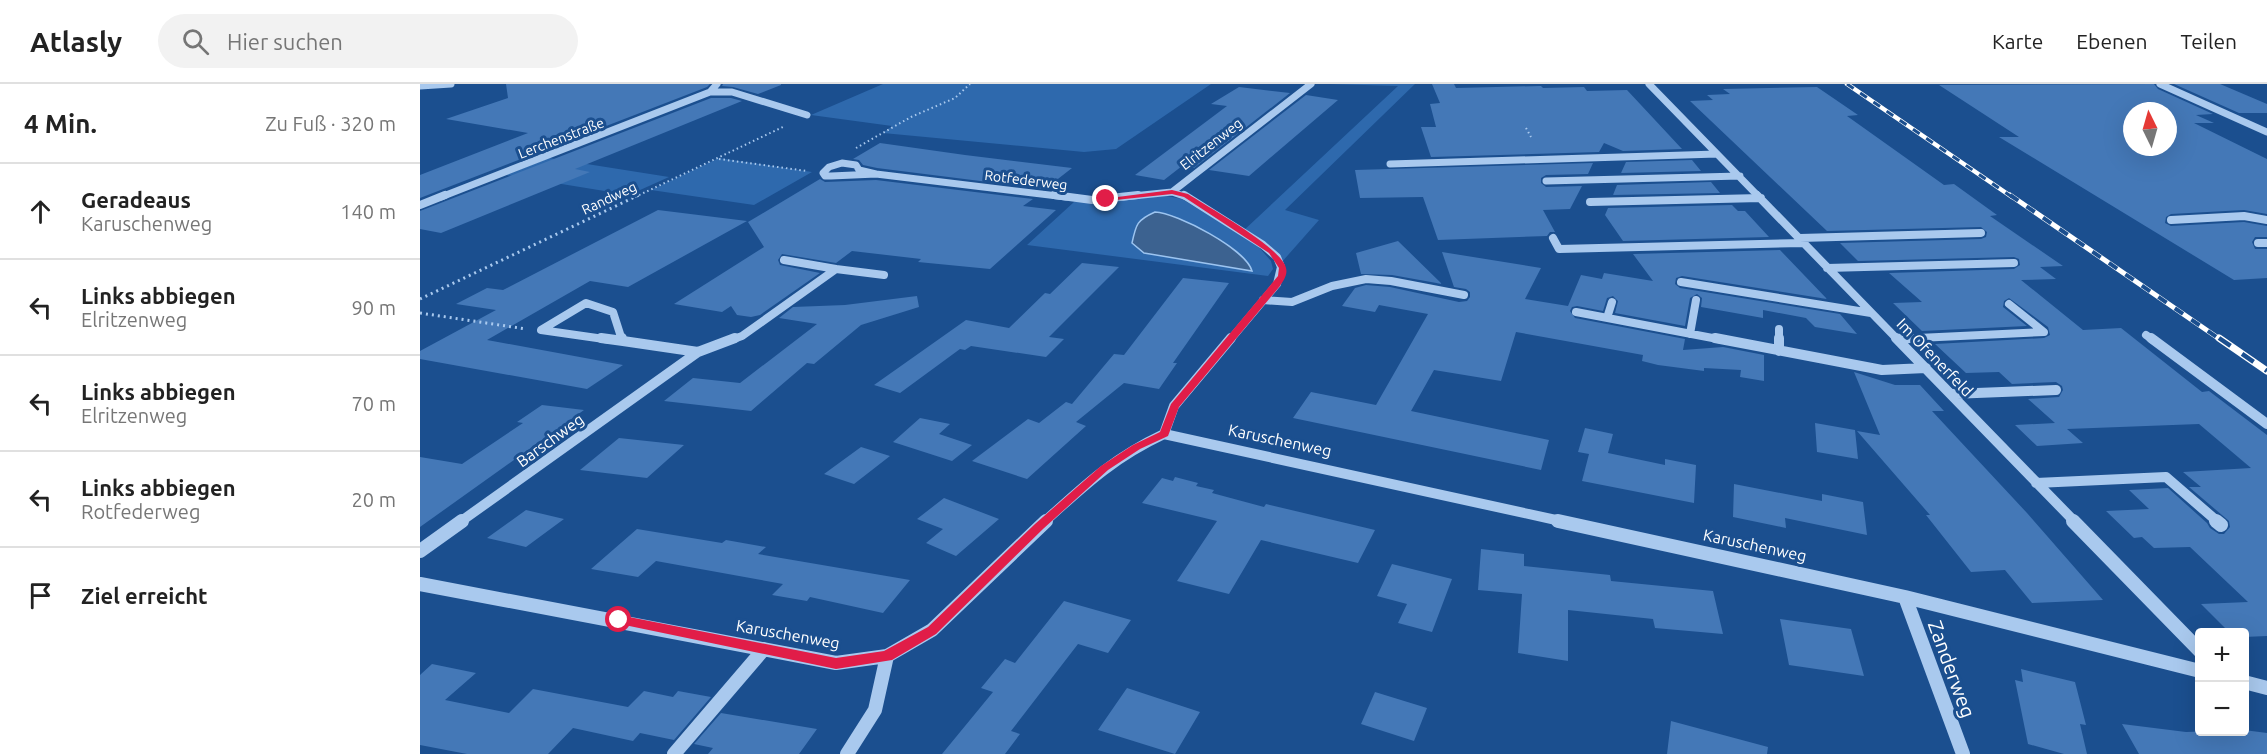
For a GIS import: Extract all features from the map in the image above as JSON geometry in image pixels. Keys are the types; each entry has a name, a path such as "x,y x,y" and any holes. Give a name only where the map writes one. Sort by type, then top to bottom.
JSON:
{"street":[{"path":"420,87 452,84"},
{"path":"710,93 717,84"},
{"name":"Elritzenweg","path":"1172,192 1311,84"},
{"name":"Im Ofenerfeld","path":"1649,84 2195,647"},
{"path":"2160,84 2267,132"},
{"name":"Lerchenstraße","path":"420,205 710,93 732,92 807,115"},
{"path":"1390,164 1718,154"},
{"path":"825,176 823,171 835,164"},
{"name":"Rotfederweg","path":"835,164 856,165 859,171 876,174 1092,200 1172,192"},
{"name":"Rotfederweg","path":"825,176 876,174"},
{"path":"1546,181 1740,176"},
{"name":"Elritzenweg","path":"1164,434 1174,406 1282,276 1281,263 1272,252 1186,196 1172,192"},
{"path":"1590,202 1761,198"},
{"path":"2171,220 2244,216 2267,219"},
{"path":"1553,238 1559,249 1981,233"},
{"path":"784,260 884,276"},
{"path":"1827,268 2014,263"},
{"name":"Barschweg","path":"420,552 698,352 742,336 836,269"},
{"path":"1263,300 1292,302 1332,286 1366,279 1391,281 1464,295"},
{"path":"1681,282 1872,313"},
{"path":"1690,334 1696,300"},
{"path":"1607,318 1612,302"},
{"path":"541,330 586,303 613,312 623,342"},
{"path":"1897,339 2043,332 2009,304"},
{"path":"1576,312 1882,370 1926,368"},
{"path":"1779,329 1779,351"},
{"name":"Barschweg","path":"541,330 698,352"},
{"path":"2146,335 2267,424"},
{"path":"1952,394 2056,390"},
{"name":"Karuschenweg","path":"420,584 836,663 887,656 932,630 1104,468 1136,447 1164,434 1905,597 2195,669"},
{"path":"2036,483 2166,477 2222,525"},
{"name":"Zanderweg","path":"1905,597 1963,754"},
{"path":"674,754 764,649"},
{"path":"847,754 875,710 887,656"},
{"path":"2249,683 2267,688"}],"path":[{"path":"835,164 842,156 893,126 955,98 970,84"},
{"name":"Randweg","path":"420,299 719,159 807,115"},
{"path":"1526,128 1531,137"},
{"path":"719,159 825,176"},
{"path":"420,313 541,330"}],"shaded area":[{"path":"883,84 1211,84 1116,149 1084,152 883,133 892,126 811,115"},
{"path":"1329,84 1415,84 1285,210 1319,220 1281,263 1242,232 1398,86"},
{"path":"549,158 669,177 629,195 506,175"},
{"path":"719,158 812,172 754,205 651,190"},
{"path":"1167,196 1182,199 1257,245 1271,261 1273,269 1268,276 1027,245 1074,202"},
{"path":"1155,212 1194,225 1210,234 1237,253 1247,262 1252,271 1144,253 1132,243 1135,231 1141,220"}],"building":[{"path":"506,84 710,84 420,198 420,175 528,133 446,119 508,98"},
{"path":"723,84 781,85 758,94 722,86"},
{"path":"1432,84 1454,84 1456,88 1541,86 1543,88 1584,87 1587,91 1627,90 1682,149 1623,151 1604,143 1599,152 1431,157 1421,127 1436,127 1430,104 1440,103"},
{"path":"2154,84 2158,89 2213,114 2196,115 2214,123 2194,123 2267,159 2267,214 2244,210 2171,214 2166,217 2165,223 2171,226 2244,222 2267,226 2267,237 2255,237 2252,242 2255,249 2267,249 2267,278 2234,280 1999,137 2019,137 1939,85"},
{"path":"2174,84 2220,84 2267,104 2267,113 2239,113"},
{"path":"1239,87 1290,93 1194,168 1182,166 1164,180 1135,175 1227,106 1211,104"},
{"path":"1817,87 1858,115 1847,116 1944,185 1954,184 1997,215 1990,216 2063,266 2040,267 2056,279 2021,280 2083,330 2121,328 2202,392 2209,391 2267,435 2267,636 2249,637 2249,628 2225,628 2201,604 2248,602 2190,547 2154,548 2142,537 2134,538 2106,511 2149,509 2129,490 2168,488 2210,528 2219,534 2224,534 2230,527 2229,521 2189,487 2201,487 2183,472 2251,468 2199,424 2067,429 2083,443 2037,446 2015,425 2055,423 2028,399 2059,397 2063,390 2062,386 2056,382 2012,384 1999,372 1966,373 1935,344 2044,338 2050,335 2048,327 2009,298 2004,301 2003,307 2027,326 1922,331 1893,303 1922,302 1889,273 2014,269 2020,265 2019,259 2014,257 1858,261 1840,243 1981,239 1986,237 1987,232 1981,227 1827,231 1690,101 1713,100 1707,95 1730,94 1723,89"},
{"path":"1306,95 1338,100 1249,176 1209,170"},
{"path":"711,98 731,98 742,101 575,169 590,172 441,233 420,229 420,211"},
{"path":"880,143 1072,168 1045,189 877,168 863,165 859,160 853,159"},
{"path":"1692,160 1701,171 1621,173 1626,162"},
{"path":"1593,163 1588,174 1546,175 1541,178 1541,183 1546,187 1582,186 1570,209 1543,210 1555,232 1550,232 1547,236 1438,240 1423,197 1360,198 1355,170"},
{"path":"820,179 825,182 876,180 1033,199 1023,206 1056,210 990,269 918,262 921,259 852,251 836,263 782,254 778,260 780,265 820,273 760,315 751,317 737,315 731,306 722,312 674,304 764,247 748,222"},
{"path":"1711,182 1720,193 1613,195 1617,185"},
{"path":"1732,205 1738,211 1745,211 1769,237 1623,241 1605,215 1608,208"},
{"path":"658,210 747,221 628,287 590,281 487,340 623,365 587,389 420,359 420,351 496,310 456,304 487,288 503,290"},
{"path":"1398,241 1442,284 1392,275 1361,274 1356,253"},
{"path":"1780,250 1827,299 1682,276 1676,278 1675,284 1680,288 1840,314 1857,334 1815,327 1806,318 1763,310 1763,318 1701,307 1702,298 1697,294 1690,298 1685,326 1615,313 1618,301 1613,296 1607,298 1603,311 1577,306 1572,307 1570,311 1575,318 1685,339 1683,350 1723,347 1764,355 1764,381 1740,377 1741,370 1704,368 1704,371 1658,365 1642,361 1643,355 1516,332 1501,381 1434,370 1411,411 1549,440 1541,470 1293,418 1311,392 1376,405 1428,314 1379,305 1375,312 1342,306 1355,288 1366,285 1390,287 1459,302 1467,301 1470,292 1454,287 1442,252 1541,268 1525,299 1568,306 1581,275 1602,279 1604,273 1653,281 1633,254"},
{"path":"1082,263 1119,267 1049,337 1064,339 1046,357 971,346 965,350 960,349 900,393 874,385 966,320 1009,328 1045,293 1050,294"},
{"path":"1183,278 1229,283 1173,363 1177,363 1159,389 1124,383 1076,422 1086,426 1027,479 972,461 1028,419 1039,423 1066,402 1072,404 1114,354 1124,355"},
{"path":"917,296 919,307 861,325 814,364 807,363 751,411 664,401 693,378 740,383 817,324 779,318 793,307 845,305"},
{"path":"1854,372 1895,385 1920,385 1944,411 1932,411 2027,513 2103,600 2032,603 2005,570 1971,572 1926,515 1930,515 1857,431 1880,435"},
{"path":"542,405 584,410 420,527 420,457 462,464 523,423 517,422"},
{"path":"920,418 950,424 939,434 972,445 952,461 893,442"},
{"path":"1815,423 1855,430 1858,459 1817,452"},
{"path":"1585,428 1613,434 1608,453 1665,465 1665,459 1696,465 1694,503 1582,481 1589,454 1578,452"},
{"path":"619,438 684,445 647,478 580,470"},
{"path":"861,447 890,456 854,484 824,474"},
{"path":"1175,477 1198,483 1196,486 1214,490 1212,493 1264,507 1266,504 1375,530 1358,563 1261,540 1229,594 1177,581 1217,521 1142,503 1162,478 1173,481"},
{"path":"1734,484 1822,501 1822,494 1863,502 1867,535 1785,518 1786,528 1733,517"},
{"path":"944,498 999,519 956,556 926,543 943,529 917,519"},
{"path":"526,510 564,519 526,547 487,538"},
{"path":"637,529 722,543 726,540 766,547 758,554 910,580 883,613 810,597 807,601 772,595 783,584 656,561 638,577 591,569"},
{"path":"1481,549 1524,554 1524,566 1610,575 1611,581 1713,591 1723,634 1655,628 1653,619 1568,610 1568,661 1518,653 1522,594 1478,590"},
{"path":"1392,564 1452,579 1432,632 1398,623 1407,604 1377,596"},
{"path":"1064,601 1131,620 1108,653 1078,644 1011,731 1020,734 1005,754 942,754 993,692 981,688 1005,659 1015,663"},
{"path":"1780,619 1851,629 1864,676 1789,665"},
{"path":"432,664 476,673 445,700 509,713 533,689 628,707 644,691 673,697 678,691 711,697 674,740 640,733 633,741 573,728 548,754 467,754 420,745 420,675"},
{"path":"2021,669 2075,682 2086,725 2080,724 2087,754 2064,754 2028,744 2015,680 2023,682"},
{"path":"1127,688 1200,712 1175,754 1098,730"},
{"path":"1375,692 1427,708 1414,741 1361,724"},
{"path":"721,713 817,729 799,754 708,754 713,748 694,744"},
{"path":"1671,721 1768,747 1767,754 1667,754"},
{"path":"2122,724 2195,732 2195,736 2249,736 2249,731 2267,733 2267,754 2139,754"}],"railway":[{"path":"1847,84 2012,197"},
{"path":"2010,195 2221,340"},
{"path":"2219,338 2267,371"}],"route":[{"path":"619,620 836,663 887,656 932,630 1104,468 1136,447 1164,434 1174,406 1277,284 1282,276 1281,263 1263,245 1186,196 1172,192 1106,199"}]}
